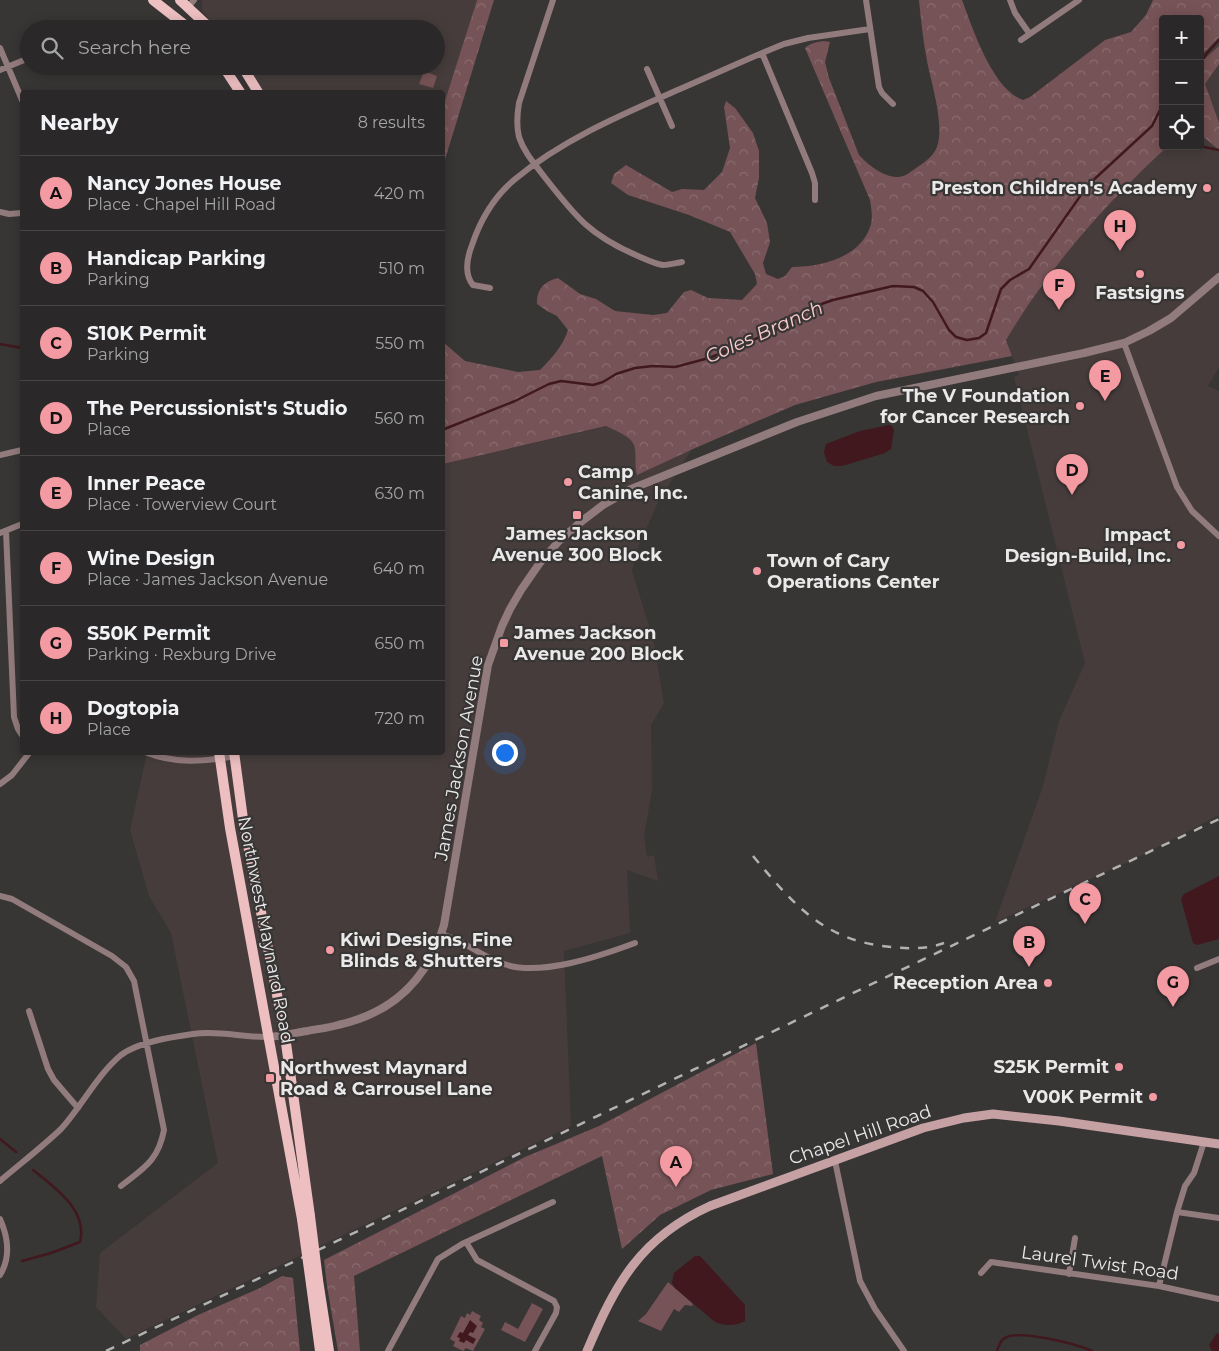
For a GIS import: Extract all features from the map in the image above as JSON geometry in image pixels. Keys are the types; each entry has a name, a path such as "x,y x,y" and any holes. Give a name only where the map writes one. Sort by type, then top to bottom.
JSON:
{"main road":[{"path":"153,0 178,18 187,2 203,20"},
{"path":"229,75 239,90"},
{"path":"248,75 257,90"},
{"name":"Northwest Maynard Road","path":"234,755 245,827 285,1036 314,1282 320,1351"},
{"name":"Northwest Maynard Road","path":"219,756 230,828 269,1037 306,1217"},
{"name":"Chapel Hill Road","path":"587,1351 612,1297 628,1271 645,1249 667,1230 688,1216 710,1206 923,1128 964,1118 993,1114 1059,1121 1219,1144"},
{"name":"Northwest Maynard Road","path":"314,1282 329,1351"}],"street":[{"path":"553,0 519,103 516,118 517,130 522,145 572,213 587,227 629,252 662,265 682,262"},
{"path":"866,0 879,87 893,104"},
{"path":"1010,0 1015,13 1029,34"},
{"path":"1021,40 1079,0"},
{"path":"490,288 473,285 470,281 467,266 475,236 496,199 514,180 535,165 599,125 762,53 796,40 870,29"},
{"path":"0,48 20,95"},
{"path":"762,53 812,172 815,183 814,200"},
{"path":"0,70 20,62"},
{"path":"647,69 672,126"},
{"path":"0,212 20,213"},
{"name":"James Jackson Avenue","path":"269,1037 285,1036 338,1025 361,1018 383,1008 398,998 415,982 430,960 442,934 488,667 502,626 521,590 550,550 576,525 603,505 638,486 798,422 868,399 1124,343 1148,332 1171,318 1219,277"},
{"path":"1124,343 1177,487 1192,511 1219,536"},
{"path":"0,455 20,450"},
{"path":"20,525 3,532 14,717 20,732"},
{"path":"0,784 12,775 28,755"},
{"path":"154,755 182,761 219,756"},
{"path":"0,896 12,899 104,951 126,967 134,981 162,1117 162,1136 157,1152 151,1162 121,1186"},
{"path":"442,934 461,942 494,961 520,968 550,967 608,953 635,943"},
{"path":"1196,968 1219,959"},
{"path":"29,1011 48,1069 54,1080 78,1108"},
{"path":"0,1181 60,1129 109,1067 133,1048 147,1043 194,1033 269,1037"},
{"path":"1159,1286 1185,1186 1194,1173 1204,1142"},
{"path":"835,1161 860,1281 874,1309 904,1351"},
{"path":"388,1351 438,1259 466,1242 553,1202"},
{"path":"1177,1212 1219,1218"},
{"path":"0,1219 6,1232 8,1249 0,1275"},
{"path":"1069,1274 1075,1238"},
{"path":"466,1242 477,1260 554,1301 557,1307 556,1313 535,1351"},
{"name":"Laurel Twist Road","path":"981,1273 991,1262 1159,1286 1219,1299"}],"shaded area":[{"path":"202,0 477,0 445,101 445,90 262,90 253,75 445,75 445,20 210,20 202,11"},
{"path":"1219,29 1219,367 1208,386 1219,391 1219,815 1133,860 995,922 1043,786 1059,721 1085,663 1014,377 1019,375 1001,325 1019,284 1159,150 1204,150 1204,50"},
{"path":"691,407 696,443 659,500 637,550 632,571 653,639 664,703 651,725 652,790 644,836 647,857 654,855 658,881 627,870 630,933 564,951 571,1126 126,1339 96,1307 100,1253 218,1163 171,933 149,896 130,830 147,755 445,755 445,464"},
{"path":"889,425 894,430 891,449 885,453 842,466 834,466 827,462 824,452 826,444 860,431"},
{"path":"1219,876 1219,939 1197,945 1193,943 1181,899 1184,894"},
{"path":"695,1256 700,1256 745,1305 745,1321 730,1325 715,1322 675,1288 672,1283 674,1273"},
{"path":"470,1320 477,1326 473,1333 470,1332 468,1335 476,1339 473,1344 466,1340 464,1343 459,1341 460,1338 457,1337 460,1332 463,1333"},
{"path":"1217,1333 1219,1334 1219,1351 1212,1351 1209,1345"}],"green space":[{"path":"477,0 494,0 445,159 445,101"},
{"path":"919,0 962,0 978,41 993,71 1012,94 1023,100 1030,97 1105,40 1131,32 1146,15 1153,0 1219,0 1219,37 1204,53 1204,15 1159,15 1159,150 1164,150 1122,190 1060,261 1006,340 1012,356 876,382 795,405 637,475 634,445 622,434 606,426 445,464 445,344 465,361 518,372 540,370 560,347 568,330 557,316 537,304 538,294 542,286 553,279 558,278 580,294 596,299 615,311 653,315 667,313 684,292 691,290 708,298 742,300 757,284 755,274 730,232 689,215 628,195 611,183 614,174 626,165 672,192 682,189 704,190 722,172 730,148 724,107 726,101 735,108 753,133 759,151 759,178 755,198 767,223 770,242 763,263 766,274 778,279 785,276 792,267 804,267 828,262 850,252 859,245 871,224 872,215 870,200 805,48 817,42 830,42 825,62 829,78 859,155 875,169 889,176 896,177 909,173 923,163 933,154 938,142 939,119 927,61"},
{"path":"1219,46 1219,64 1205,84 1219,123 1219,150 1204,137 1204,59"},
{"path":"422,75 437,76 433,88 419,84"},
{"path":"756,1043 773,1174 711,1190 660,1215 622,1249 602,1156 354,1276 360,1351 338,1351 324,1260 525,1157 599,1126"},
{"path":"282,1276 293,1278 300,1351 140,1351 140,1345 198,1315 260,1288"},
{"path":"668,1282 693,1306 685,1305 679,1312 674,1309 661,1331 638,1321 646,1314"},
{"path":"532,1303 543,1309 525,1342 501,1330 505,1322 518,1329"},
{"path":"472,1311 481,1316 479,1320 483,1323 481,1327 485,1329 473,1351 466,1348 463,1351 453,1346 455,1342 450,1339 461,1316 465,1318 467,1313 470,1315"}],"waterway":[{"name":"Coles Branch","path":"1202,60 1219,40"},
{"name":"Coles Branch","path":"445,429 515,401 549,384 561,381 593,385 603,382 616,374 635,368 653,366 675,367 709,358 772,332 813,307 833,300 893,286 914,287 923,291 933,302 949,330 956,337 967,340 979,338 986,333 1001,289 1010,280 1029,269 1088,185 1152,126 1162,105"},
{"path":"1204,147 1219,150"},
{"name":"Coles Branch","path":"0,344 20,348"},
{"path":"0,1139 16,1152"},
{"path":"22,1261 80,1242 81,1230 74,1210 60,1192 33,1170"},
{"path":"997,1351 1003,1339 1022,1335 1061,1341 1092,1351"}],"railway":[{"path":"106,1351 1219,819"},
{"path":"753,856 782,890 812,918 847,937 868,943 905,948 925,947 944,943"}],"place":[{"name":"Preston Children's Academy","path":"1207,188"},
{"name":"Dogtopia","path":"1120,251"},
{"name":"Fastsigns","path":"1140,274"},
{"name":"Wine Design","path":"1059,310"},
{"name":"Inner Peace","path":"1105,401"},
{"name":"The V Foundation for Cancer Research","path":"1080,406"},
{"name":"Camp Canine, Inc.","path":"568,482"},
{"name":"The Percussionist's Studio","path":"1072,495"},
{"name":"James Jackson Avenue 300 Block","path":"577,515"},
{"name":"Impact Design-Build, Inc.","path":"1181,545"},
{"name":"Town of Cary Operations Center","path":"757,571"},
{"name":"James Jackson Avenue 200 Block","path":"504,643"},
{"name":"S10K Permit","path":"1085,924"},
{"name":"Kiwi Designs, Fine Blinds & Shutters","path":"330,950"},
{"name":"Handicap Parking","path":"1029,967"},
{"name":"Reception Area","path":"1048,983"},
{"name":"S50K Permit","path":"1173,1007"},
{"name":"S25K Permit","path":"1119,1067"},
{"name":"Northwest Maynard Road & Carrousel Lane","path":"270,1078"},
{"name":"V00K Permit","path":"1153,1097"},
{"name":"Nancy Jones House","path":"676,1187"}]}
